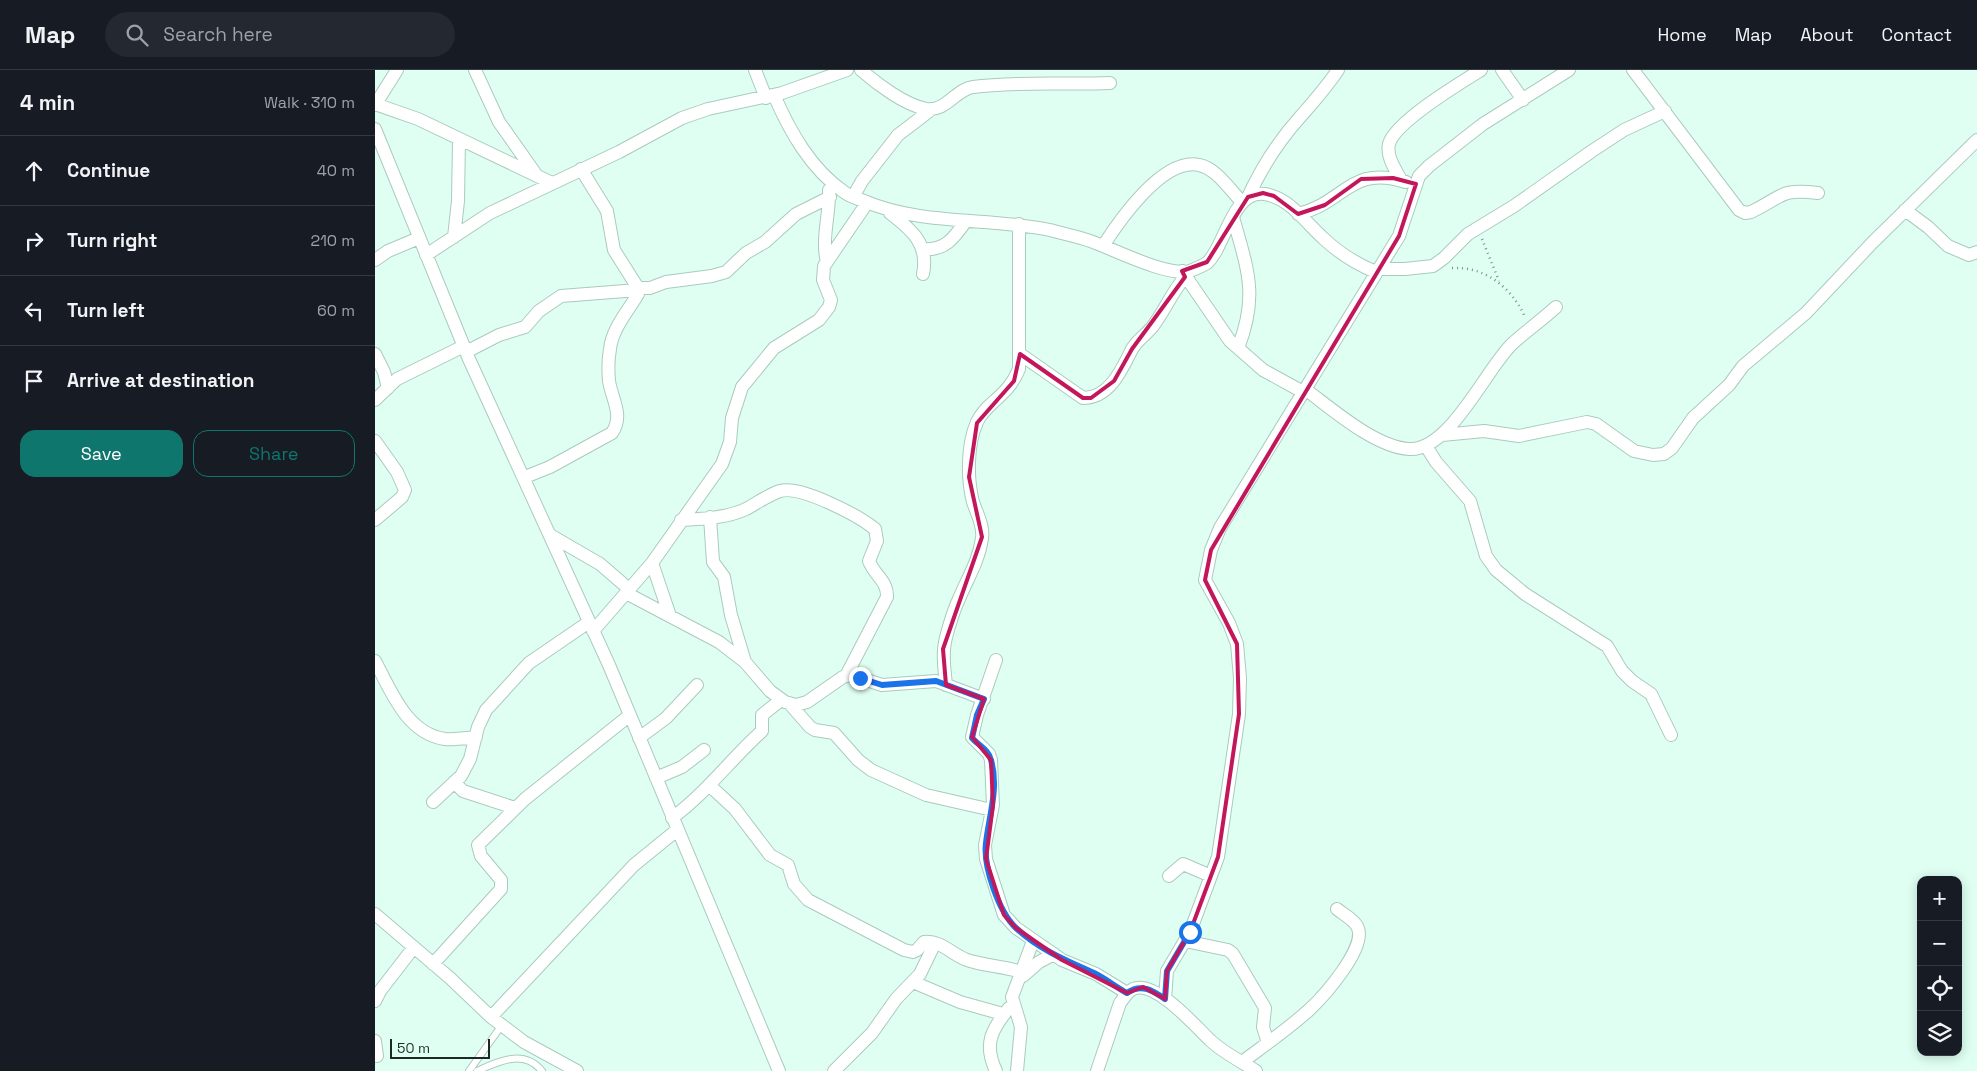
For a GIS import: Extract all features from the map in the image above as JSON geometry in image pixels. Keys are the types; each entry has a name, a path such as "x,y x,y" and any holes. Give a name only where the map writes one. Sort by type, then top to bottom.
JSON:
{"street":[{"path":"397,70 375,105 402,112 551,183"},
{"path":"475,70 499,122 536,175"},
{"path":"755,70 801,147 844,193 867,203 905,214 966,221 1019,224 1092,241 1132,258 1183,274 1217,324 1238,348 1263,370 1304,390 1372,436 1397,447 1411,449 1426,446 1442,435 1512,344 1531,330 1556,307"},
{"path":"426,255 490,213 619,152 682,118 708,109 770,97 831,78 847,70"},
{"path":"861,70 886,90 920,106 932,109"},
{"path":"1020,354 1083,398 1091,398 1114,381 1128,361 1133,349 1153,326 1183,274 1207,262 1257,177 1301,116 1317,101 1338,70"},
{"path":"1401,180 1390,160 1389,146 1392,137 1428,105 1481,70"},
{"path":"1501,70 1523,100"},
{"path":"1165,999 1167,971 1185,941 1218,857 1239,714 1240,678 1237,644 1229,623 1205,580 1205,568 1220,528 1399,236 1419,176 1445,152 1483,124 1569,70"},
{"path":"1633,70 1739,210 1745,213 1751,212 1784,192 1799,190 1818,193"},
{"path":"853,197 862,181 899,135 932,109 953,100 970,87 1111,83"},
{"path":"1245,200 1263,194 1274,196 1289,204 1323,238 1357,265 1377,270 1405,269 1436,264 1477,228 1624,130 1665,111"},
{"path":"375,129 465,349 525,477 630,715 779,1071"},
{"path":"454,237 459,201 459,139"},
{"path":"1442,435 1484,431 1519,436 1587,422 1596,424 1634,451 1653,455 1663,454 1672,448 1693,418 1729,384 1743,366 1806,313 1905,210 1977,140"},
{"path":"1103,246 1122,219 1152,184 1183,166 1198,164 1211,170 1245,200"},
{"path":"581,169 607,211 614,250 638,289"},
{"path":"1298,214 1325,205 1361,179 1379,177 1415,184"},
{"path":"827,262 824,244 829,218 829,179"},
{"path":"375,400 397,378 525,326 539,311 561,296 650,288 666,282 712,276 726,272 746,253 765,242 796,214 830,197"},
{"path":"433,802 461,776 475,749 476,737 486,710 529,663 591,627 652,563 722,464 730,442 732,418 742,387 774,348 819,320 829,307 831,300 823,275 827,262 867,203"},
{"path":"885,209 915,234 923,249 923,274"},
{"path":"1905,210 1948,246 1969,254 1977,252"},
{"path":"1233,217 1247,264 1250,285 1247,316 1238,348"},
{"path":"923,249 941,248 953,238 966,221"},
{"path":"946,685 943,649 953,613 971,576 982,537 982,526 973,499 969,477 971,446 977,423 982,414 1005,393 1014,381 1019,369 1019,224"},
{"path":"375,260 388,251 419,238"},
{"path":"525,477 550,467 612,433 617,425 618,414 609,382 610,347 638,289"},
{"path":"375,354 384,372 388,388"},
{"path":"375,440 397,472 405,490 403,497 375,520"},
{"path":"1426,446 1436,462 1470,501 1486,556 1496,570 1525,594 1607,646 1622,671 1631,681 1651,694 1671,735"},
{"path":"681,520 710,517 744,510 782,490 803,493 832,504 865,520 875,529 877,541 869,561 871,568 885,582 888,590 887,597 846,676"},
{"path":"710,517 713,562 724,577 731,615 745,662"},
{"path":"550,535 600,564 627,591 719,642 745,662 770,691 795,705 807,702 846,676 851,675 882,685 936,681 984,699"},
{"path":"652,563 670,616"},
{"path":"996,660 977,715 972,738 989,754 991,760 994,780 992,810 985,845 992,883 1004,915 1016,928 1033,941 1054,954 1096,974 1127,993"},
{"path":"375,661 401,708 416,727 445,739 476,737"},
{"path":"639,738 666,718 697,685"},
{"path":"491,1017 675,824 738,752 762,731 762,715 785,701"},
{"path":"785,701 810,727 834,734 858,760 871,770 926,795 992,810"},
{"path":"433,964 501,889 501,880 481,856 478,848 515,808 630,715"},
{"path":"656,778 682,767 704,750"},
{"path":"454,782 463,791 515,808"},
{"path":"709,785 735,809 770,855 788,865 794,884 808,900 909,951 917,950 923,942 935,943 967,960 1002,966 1019,978"},
{"path":"1169,876 1183,864 1211,876"},
{"path":"1242,1062 1310,1009 1340,973 1358,945 1357,926 1337,909"},
{"path":"375,914 491,1017 524,1042 574,1070"},
{"path":"996,1071 990,1059 989,1046 998,1020 1012,1003 1033,941"},
{"path":"1185,941 1228,950 1233,954 1265,1008 1263,1026 1268,1043"},
{"path":"834,1071 872,1033 896,999 913,982 928,960 935,943"},
{"path":"375,1001 380,991 414,947"},
{"path":"1019,978 1054,954"},
{"path":"913,982 960,1002 1003,1014"},
{"path":"1097,1071 1120,1003 1127,993 1134,988 1143,987 1165,999 1212,1043 1256,1071"},
{"path":"1012,1003 1017,1010 1021,1027 1017,1071"},
{"path":"375,1041 377,1056"}],"lane":[{"path":"469,1071 502,1025"},
{"path":"477,1071 510,1058 522,1058 537,1065 542,1071"}],"path":[{"path":"1477,228 1489,251 1499,281"},
{"path":"1436,264 1443,267 1477,272 1499,281 1517,299 1531,330"}],"highlighted area":[{"path":"1393,178 1416,184 1399,236 1211,550 1205,580 1237,644 1239,714 1218,857 1190,932 1167,971 1165,999 1143,987 1127,993 1062,960 1016,928 1004,915 986,859 993,805 991,760 972,737 984,699 946,685 943,649 982,537 969,477 977,423 1014,381 1020,354 1083,398 1091,398 1114,381 1132,349 1185,277 1182,271 1207,262 1248,197 1263,193 1274,196 1298,214 1325,205 1361,179"}],"route":[{"path":"860,678 882,685 936,681 984,699 977,715 972,738 989,754 994,780 993,805 985,845 986,859 992,883 1004,915 1016,928 1062,960 1096,974 1127,993 1134,988 1143,987 1165,999 1167,971 1190,932"}]}
